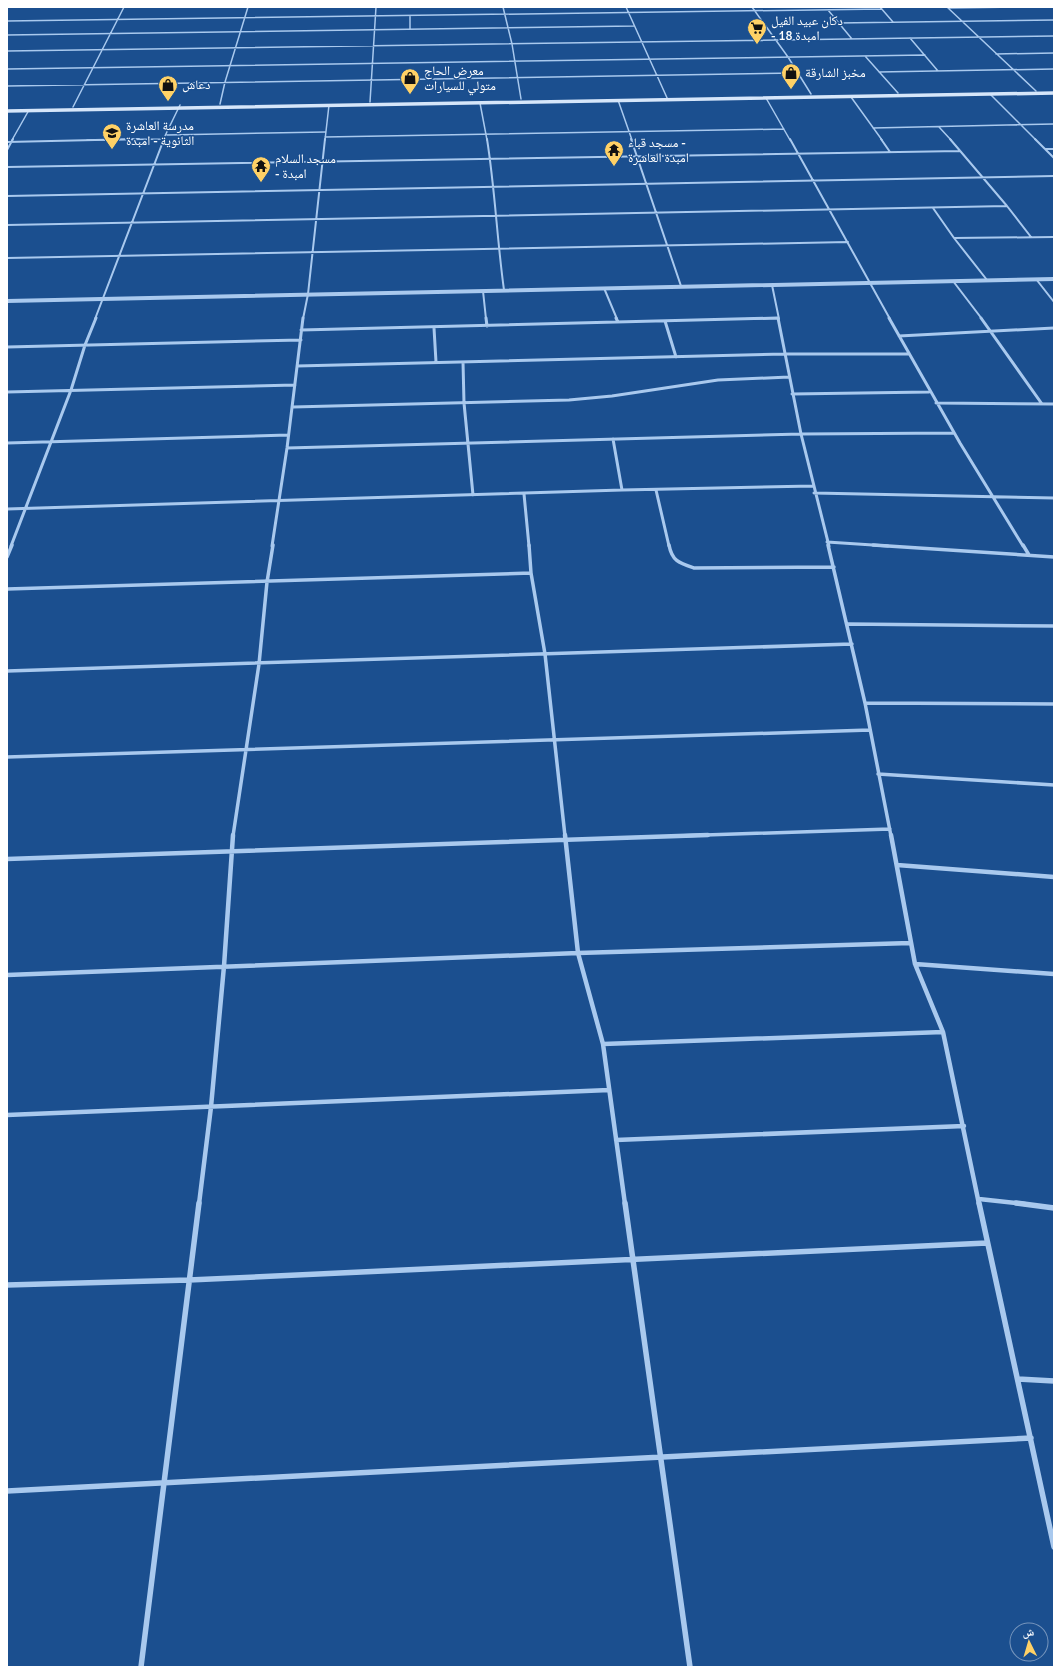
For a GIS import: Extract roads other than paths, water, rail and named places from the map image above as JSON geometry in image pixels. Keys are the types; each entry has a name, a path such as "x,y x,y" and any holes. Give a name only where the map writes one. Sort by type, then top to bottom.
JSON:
{"main road":[{"path":"7,108 480,103 811,94 1054,92"},
{"path":"7,111 220,104 268,105 521,99 852,97 1054,92"}],"street":[{"path":"73,107 124,7"},
{"path":"220,104 225,82 248,7"},
{"path":"370,102 371,63 374,46 376,7"},
{"path":"503,7 512,44 521,99"},
{"path":"626,7 667,98"},
{"path":"752,7 788,57 811,94"},
{"path":"948,7 1020,7"},
{"path":"948,7 1036,91"},
{"path":"7,21 628,13 881,8 892,22"},
{"path":"828,10 852,39"},
{"path":"410,16 410,29"},
{"path":"838,23 1054,20"},
{"path":"7,35 634,26"},
{"path":"7,51 1054,36"},
{"path":"910,38 938,71"},
{"path":"996,54 1054,53"},
{"path":"7,69 925,55"},
{"path":"865,56 898,93"},
{"path":"879,72 1054,69"},
{"path":"7,86 797,73"},
{"path":"990,94 1054,158"},
{"path":"852,97 890,152"},
{"path":"766,98 815,181 829,210 848,242 929,392 991,496 1029,555"},
{"path":"618,100 681,286"},
{"path":"480,103 490,159 498,248 504,290"},
{"path":"141,1667 211,1107 224,966 231,851 259,664 267,582 293,407 301,330 308,294 329,105"},
{"path":"7,556 51,442 85,345 121,255 143,193 164,140 180,106"},
{"path":"7,150 29,110"},
{"path":"873,128 1054,124"},
{"path":"939,127 1008,206 1031,237"},
{"path":"167,135 486,134 784,129"},
{"path":"7,142 164,140"},
{"path":"1045,149 1054,148"},
{"path":"7,167 960,151"},
{"path":"7,196 1054,176"},
{"path":"7,225 656,214 1008,206"},
{"path":"933,208 954,238 987,280"},
{"path":"954,238 1054,237"},
{"path":"7,258 848,242"},
{"path":"7,301 1054,279"},
{"path":"1036,280 1054,302"},
{"path":"953,281 992,332 1042,404"},
{"path":"772,285 792,394 814,493 848,624 865,703 897,865 910,943 915,964 943,1032 964,1126 987,1243 1054,1547"},
{"path":"604,288 618,322"},
{"path":"483,291 487,326"},
{"path":"301,330 434,328 777,318"},
{"path":"665,321 676,357"},
{"path":"434,328 436,362"},
{"path":"899,336 1054,328"},
{"path":"7,347 301,340"},
{"path":"298,366 784,354 908,354"},
{"path":"463,362 464,402 474,495"},
{"path":"293,407 553,401 591,398 718,380 789,377"},
{"path":"7,392 295,385"},
{"path":"792,394 929,392"},
{"path":"936,403 1054,404"},
{"path":"287,448 801,434 954,433"},
{"path":"7,443 288,435"},
{"path":"613,439 622,490"},
{"path":"7,509 622,490 813,486"},
{"path":"656,490 671,555 676,561 685,566 694,568 834,567"},
{"path":"814,493 1054,498"},
{"path":"524,494 531,573 546,654 556,741 564,839 578,953 603,1044 690,1667"},
{"path":"827,542 1054,556"},
{"path":"7,590 531,573"},
{"path":"848,624 1054,626"},
{"path":"7,671 852,644"},
{"path":"865,703 1054,704"},
{"path":"7,757 870,730"},
{"path":"878,774 1054,785"},
{"path":"7,859 890,829"},
{"path":"897,865 1054,877"},
{"path":"7,975 578,953 910,943"},
{"path":"915,964 1054,974"},
{"path":"603,1044 943,1032"},
{"path":"7,1115 609,1090"},
{"path":"616,1140 964,1126"},
{"path":"979,1199 1054,1208"},
{"path":"7,1285 189,1280 987,1243"},
{"path":"1018,1379 1054,1381"},
{"path":"7,1491 1031,1438"}],"place":[{"name":"دكان عبيد الفيل - امبدة 18","path":"757,45"},
{"name":"مخبز الشارقة","path":"791,90"},
{"name":"معرض الحاج متولي للسيارات","path":"410,95"},
{"name":"دعاش","path":"168,102"},
{"name":"مدرسة العاشرة الثانوية - امبدة","path":"112,150"},
{"name":"مسجد قباء - امبدة العاشرة","path":"614,167"},
{"name":"مسجد السلام - امبدة","path":"261,183"}]}
